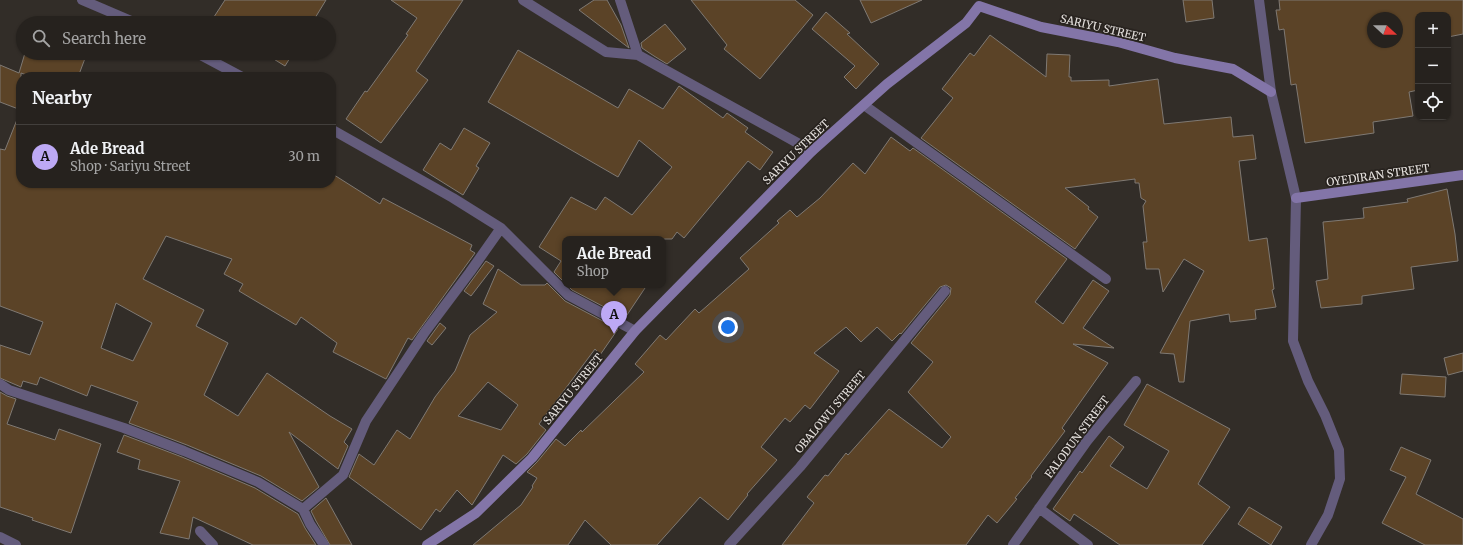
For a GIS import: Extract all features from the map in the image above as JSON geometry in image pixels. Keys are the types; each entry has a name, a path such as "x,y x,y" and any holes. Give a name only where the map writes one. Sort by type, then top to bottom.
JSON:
{"street":[{"path":"82,0 120,16"},
{"path":"523,0 606,52 638,55 812,151"},
{"path":"620,0 638,55"},
{"path":"1259,0 1271,92 1296,198 1293,341 1308,382 1326,415 1339,450 1340,479 1328,515 1311,545"},
{"name":"SARIYU STREET","path":"427,545 476,513 532,458 635,330 812,151 888,84 966,23 978,3 1041,27 1118,42 1175,58 1233,69 1271,92"},
{"path":"210,60 233,72"},
{"path":"864,105 1106,279"},
{"path":"336,132 453,198 501,228 568,295 635,330"},
{"name":"OYEDIRAN STREET","path":"1296,198 1463,175"},
{"path":"303,509 343,475 366,421 425,332 501,228"},
{"name":"OBALOWU STREET","path":"729,545 800,467 945,292"},
{"name":"FALODUN STREET","path":"1013,545 1087,441 1136,381"},
{"path":"0,384 9,390 124,428 258,482 303,509 310,524 324,545"},
{"path":"1039,508 1088,545"},
{"path":"200,531 213,545"},
{"path":"0,537 16,545"}],"building":[{"path":"225,0 326,0 316,16 215,16"},
{"path":"391,0 463,0 416,71 428,80 381,143 346,119 365,91 367,92 408,35 406,34 417,18"},
{"path":"594,0 607,0 621,25 629,48 579,10"},
{"path":"691,0 795,0 813,15 760,79 724,49 727,45"},
{"path":"860,0 922,0 871,23"},
{"path":"1183,0 1212,0 1214,18 1186,22"},
{"path":"1279,0 1463,0 1463,34 1451,36 1451,12 1415,12 1415,91 1409,92 1413,116 1373,122 1374,133 1305,143 1296,84 1291,85 1284,29 1279,30 1276,10 1280,10"},
{"path":"826,12 850,33 847,34 879,64 856,89 844,77 855,66 812,29"},
{"path":"665,24 686,49 667,64 642,48 641,43"},
{"path":"990,35 1046,77 1047,54 1070,55 1069,77 1071,77 1071,81 1109,80 1109,86 1158,79 1164,124 1231,117 1233,137 1253,135 1256,159 1239,161 1249,241 1267,238 1274,289 1272,290 1276,307 1255,310 1256,319 1230,322 1229,314 1190,321 1184,382 1179,382 1174,354 1160,353 1204,271 1184,259 1163,292 1159,269 1146,269 1143,242 1147,242 1143,206 1146,201 1141,198 1139,183 1135,183 1135,179 1065,188 1089,207 1088,209 1098,217 1075,249 921,138 953,98 942,89 970,53 974,56"},
{"path":"518,50 618,108 629,89 663,109 679,86 723,118 727,113 748,128 745,132 773,152 760,170 748,161 684,238 677,232 672,239 666,239 666,236 562,236 562,280 554,272 561,261 539,247 571,197 596,210 605,197 632,215 672,167 639,140 618,177 488,102"},
{"path":"23,60 84,60 80,72 19,72"},
{"path":"275,60 289,60 285,66"},
{"path":"0,65 17,72 16,108 0,102"},
{"path":"16,122 16,188 336,188 336,176 380,204 383,198 472,245 470,250 475,253 412,340 408,338 386,379 333,352 337,343 301,317 296,325 239,291 243,284 224,274 232,259 166,236 143,279 204,310 196,326 228,343 204,395 238,416 267,373 330,416 352,429 344,442 348,446 338,469 289,432 319,487 302,501 261,476 129,423 138,402 91,385 87,396 40,377 37,385 23,381 21,387 0,378 0,345 30,355 43,322 0,306 0,149 5,150","holes":["116,303 152,323 133,361 101,348"]},
{"path":"464,128 490,143 476,166 479,168 463,195 423,170 440,143 451,150"},
{"path":"891,137 910,151 913,148 1067,259 1035,302 1063,324 1093,280 1109,291 1083,328 1114,348 1073,344 1108,363 1062,428 1065,431 1015,498 1017,499 997,523 988,515 966,545 782,545 814,503 807,497 825,475 828,476 846,453 848,455 889,409 942,448 951,437 908,392 933,362 911,343 950,295 951,288 946,285 940,287 901,334 900,333 892,341 877,327 861,342 846,327 814,353 839,371 810,409 805,405 790,422 785,418 761,447 777,460 747,494 748,495 728,520 700,497 657,545 611,545 585,520 568,545 473,545 521,505 537,478 527,472 556,439 565,446 581,430 582,432 644,372 635,364 660,335 666,340 695,309 699,313 749,269 740,258 779,223 777,221 790,210 797,217 820,198 853,163 865,174"},
{"path":"1447,189 1458,261 1411,267 1414,289 1362,296 1362,304 1321,308 1316,281 1328,279 1323,222 1364,218 1363,208 1408,202 1407,199"},
{"path":"486,261 494,266 471,296 464,291"},
{"path":"498,269 521,285 545,285 547,283 565,301 618,329 600,355 595,349 539,424 546,430 527,454 516,464 503,455 472,505 457,490 440,512 436,509 421,530 349,477 359,454 374,465 397,430 410,439 435,397 455,371 470,335 497,312 483,304","holes":["488,382 518,405 501,430 458,416"]},
{"path":"570,288 645,288 625,318"},
{"path":"440,323 446,328 432,345 427,341"},
{"path":"1463,353 1463,371 1448,375 1444,358"},
{"path":"1402,374 1446,377 1445,397 1400,394"},
{"path":"1147,384 1230,429 1198,484 1230,507 1202,545 1120,545 1074,514 1070,521 1053,509 1080,471 1082,473 1109,436 1124,447 1110,466 1147,489 1169,451 1124,425"},
{"path":"0,392 16,399 7,424 55,440 59,429 101,444 71,533 32,520 33,518 0,507"},
{"path":"124,435 182,457 255,488 298,514 316,545 253,545 193,517 189,539 160,533 180,481 138,469 140,460 117,452"},
{"path":"1401,447 1431,460 1416,494 1463,519 1463,545 1425,545 1382,523 1406,477 1390,470"},
{"path":"326,498 352,545 330,545 316,521 311,511"},
{"path":"1249,507 1282,527 1271,545 1238,524"}],"place":[{"name":"Ade Bread","path":"614,334"}]}
